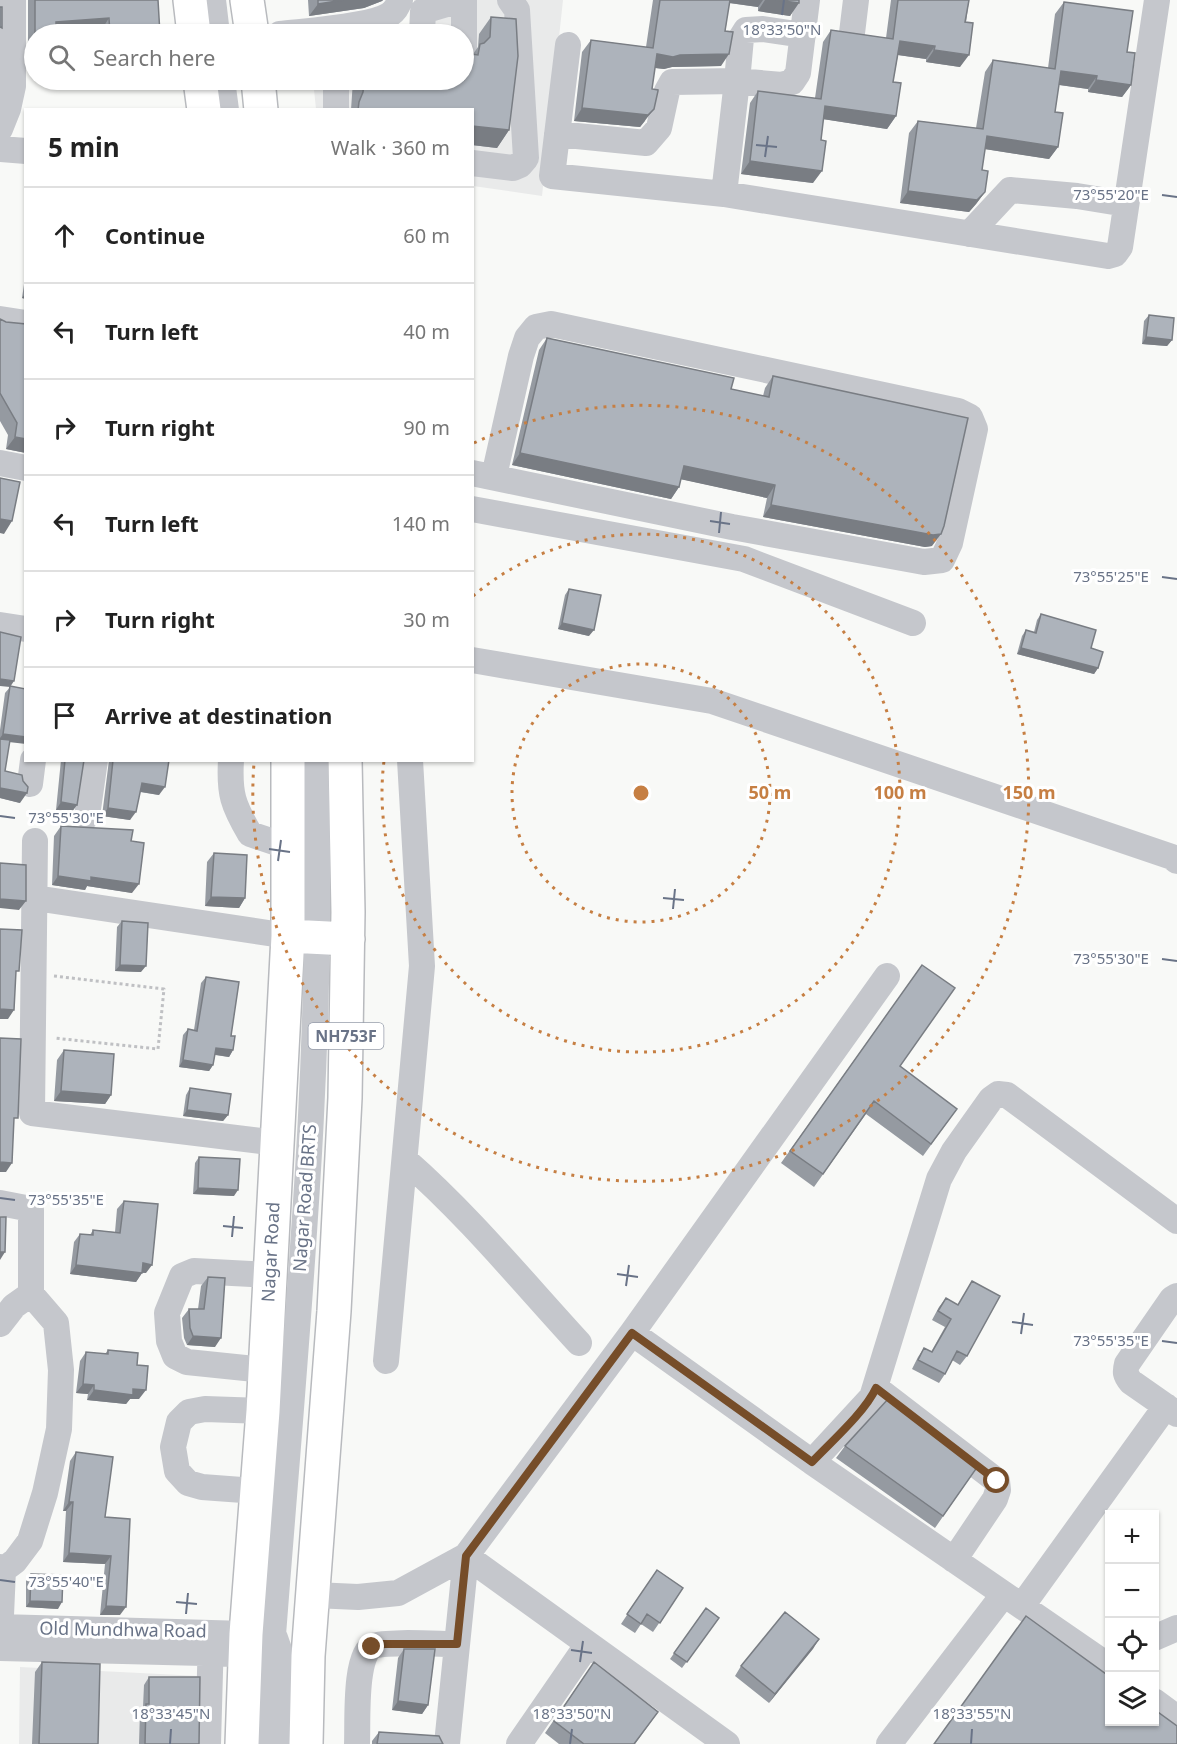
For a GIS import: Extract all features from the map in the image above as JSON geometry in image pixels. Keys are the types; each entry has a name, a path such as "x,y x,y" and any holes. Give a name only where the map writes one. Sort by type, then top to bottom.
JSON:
{"highway":[{"path":"190,0 193,24"},
{"path":"247,0 251,24"},
{"path":"201,90 204,108"},
{"path":"259,90 261,108"},
{"name":"Nagar Road","path":"288,762 289,847 317,938 345,1098 334,1311 308,1656 306,1744"},
{"name":"Nagar Road","path":"242,1744 255,1641 257,1491 277,1143 317,938 345,762"}],"street":[{"path":"3,116 13,86 7,37 13,0"},
{"path":"213,0 216,24"},
{"path":"356,24 371,22 387,16 396,9 400,0"},
{"path":"422,24 423,10 462,0 463,24"},
{"path":"474,163 513,168 520,165 526,158 517,10 510,0"},
{"path":"557,134 646,143 659,128 667,91 672,81 737,81 783,85 792,82 798,73 807,0"},
{"path":"852,33 856,0"},
{"path":"568,45 552,176 724,194 1108,256 1115,254 1120,247 1157,0"},
{"path":"724,194 741,38 746,30 763,28 803,35"},
{"path":"223,90 226,108"},
{"path":"336,90 336,108"},
{"path":"0,149 24,151"},
{"path":"969,234 1010,190 1077,196 1126,204"},
{"path":"0,319 24,323"},
{"path":"551,324 958,411 970,417 975,429 950,543 942,560 924,562 734,519 483,475 527,338 536,327 551,324"},
{"path":"0,463 24,468"},
{"path":"474,509 744,559 913,623"},
{"path":"0,626 24,629"},
{"path":"474,660 712,701 1172,857 1177,861"},
{"path":"87,816 95,762"},
{"path":"231,762 229,787 236,809 250,834 289,847"},
{"name":"Nagar Road BRTS","path":"262,1744 267,1655 255,1641 313,1091 318,838 315,762"},
{"path":"386,1361 422,966 410,762"},
{"path":"35,841 32,1113 277,1143"},
{"path":"35,898 317,938"},
{"path":"314,1595 358,1597 398,1593 466,1556 632,1333 887,976"},
{"path":"812,1462 872,1397 939,1179 954,1151 991,1099 998,1094 1007,1095 1177,1221"},
{"path":"405,1160 430,1182 478,1232 579,1343"},
{"path":"0,1203 31,1209 31,1294 56,1323 61,1370 59,1429 45,1493 30,1541 15,1561 1,1569 0,1638"},
{"path":"265,1370 187,1362 175,1356 169,1341 167,1313 182,1276 194,1271 270,1275"},
{"path":"0,1324 14,1306 31,1294"},
{"path":"889,1744 1013,1600 1171,1410 1131,1382 1125,1371 1127,1364 1172,1299 1177,1296"},
{"path":"632,1333 812,1462 1105,1661"},
{"path":"876,1388 997,1481 999,1490 995,1499 954,1560"},
{"path":"257,1491 188,1484 177,1471 172,1447 179,1422 189,1412 205,1408 263,1411"},
{"path":"447,1744 466,1556"},
{"path":"466,1556 727,1744"},
{"name":"Old Mundhwa Road","path":"0,1627 211,1643"},
{"path":"1159,1636 1177,1628"},
{"name":"Nagar Road BRTS","path":"255,1641 281,1655 285,1684 283,1744"},
{"name":"Old Mundhwa Road","path":"0,1648 255,1641"},
{"path":"208,1744 211,1643"},
{"path":"357,1744 360,1667 364,1654 372,1647 384,1644 457,1644"},
{"path":"519,1744 588,1644"},
{"path":"1159,1704 1177,1718"}],"path":[{"path":"48,1037 158,1049 164,989 53,976"}],"shaded area":[{"path":"414,0 563,0 542,196 474,186 474,108 316,108 314,90 474,90 474,24 415,24"},
{"path":"20,1667 200,1676 198,1744 19,1744"}],"building":[{"path":"35,0 158,0 159,24 109,24 109,18 35,24"},
{"path":"318,0 343,0 318,4"},
{"path":"660,0 730,0 725,31 733,32 729,54 673,57 657,54 652,89 658,91 654,109 648,115 582,108 591,40 653,48"},
{"path":"776,0 799,0 799,3"},
{"path":"898,0 969,0 965,22 973,23 969,55 934,50 935,46 900,41 893,82 901,83 896,116 825,106 821,140 826,141 822,171 750,161 758,91 821,99 831,30 893,39"},
{"path":"1064,2 1133,11 1127,52 1135,53 1131,85 1096,80 1097,76 1061,71 1055,112 1063,113 1058,147 987,136 982,170 988,171 985,192 977,200 908,191 918,121 983,129 993,60 1055,69"},
{"path":"0,7 2,7 2,28 0,27"},
{"path":"491,17 516,19 518,56 509,130 474,126 474,108 358,108 363,90 474,90 474,54 478,55 480,44 490,37"},
{"path":"1149,315 1174,318 1172,340 1146,337"},
{"path":"0,319 24,324 24,439 15,437 17,423 0,393"},
{"path":"547,338 734,378 731,389 769,397 773,376 968,418 941,534 933,535 771,505 775,485 684,466 679,487 520,453"},
{"path":"0,478 20,482 12,521 0,519"},
{"path":"569,589 601,595 594,630 562,623"},
{"path":"1041,614 1096,630 1091,648 1103,652 1098,668 1021,648 1026,630 1036,633"},
{"path":"0,632 21,637 14,681 0,679"},
{"path":"10,686 24,689 24,737 3,734"},
{"path":"0,739 10,740 5,771 22,775 28,787 27,793 0,788"},
{"path":"65,762 84,762 77,805 61,802"},
{"path":"113,762 169,762 165,787 142,783 136,812 108,808"},
{"path":"61,826 133,830 131,841 144,843 139,884 91,877 91,881 58,876"},
{"path":"214,853 247,855 245,898 211,897"},
{"path":"0,863 26,865 26,901 0,899"},
{"path":"122,921 148,923 146,966 120,965"},
{"path":"0,929 22,930 19,971 16,971 14,1010 0,1009"},
{"path":"922,965 955,988 900,1066 957,1109 931,1144 874,1101 823,1174 790,1151"},
{"path":"206,977 239,982 231,1036 235,1036 233,1050 216,1048 213,1065 183,1060 188,1029 197,1031"},
{"path":"0,1038 21,1039 18,1118 14,1118 12,1163 0,1162"},
{"path":"64,1050 114,1054 111,1095 61,1091"},
{"path":"190,1088 231,1094 228,1115 187,1110"},
{"path":"199,1157 240,1159 238,1190 198,1188"},
{"path":"124,1201 158,1204 152,1265 143,1263 142,1273 76,1265 80,1234 93,1235 93,1230 120,1233"},
{"path":"0,1217 6,1217 5,1252 0,1252"},
{"path":"208,1277 225,1278 221,1338 193,1336 190,1328 189,1309 204,1309"},
{"path":"972,1281 1000,1296 967,1356 957,1351 945,1374 918,1360 924,1348 932,1352 951,1319 938,1311 946,1298 958,1305"},
{"path":"108,1350 138,1353 137,1365 148,1366 146,1390 133,1389 133,1395 94,1390 94,1385 83,1384 86,1352 108,1354"},
{"path":"889,1398 978,1466 943,1516 845,1446"},
{"path":"76,1452 113,1457 105,1517 130,1519 126,1607 106,1606 111,1556 69,1553 73,1502 69,1502"},
{"path":"657,1570 683,1588 660,1623 647,1614 641,1624 627,1614"},
{"path":"31,1574 63,1575 62,1602 30,1601"},
{"path":"706,1608 719,1618 687,1662 674,1653"},
{"path":"785,1612 819,1639 775,1694 741,1666"},
{"path":"1026,1616 1105,1673 1105,1726 1159,1726 1159,1713 1177,1726 1177,1744 934,1744"},
{"path":"404,1649 435,1649 428,1705 398,1701"},
{"path":"42,1662 100,1664 98,1744 39,1744"},
{"path":"594,1662 658,1712 634,1744 584,1744 554,1721"},
{"path":"149,1677 200,1677 199,1744 145,1744"},
{"path":"379,1732 439,1736 443,1744 377,1744"}],"route":[{"path":"372,1647 384,1644 457,1644 466,1556 632,1333 812,1462 872,1397 876,1388 991,1474 997,1481"}]}
